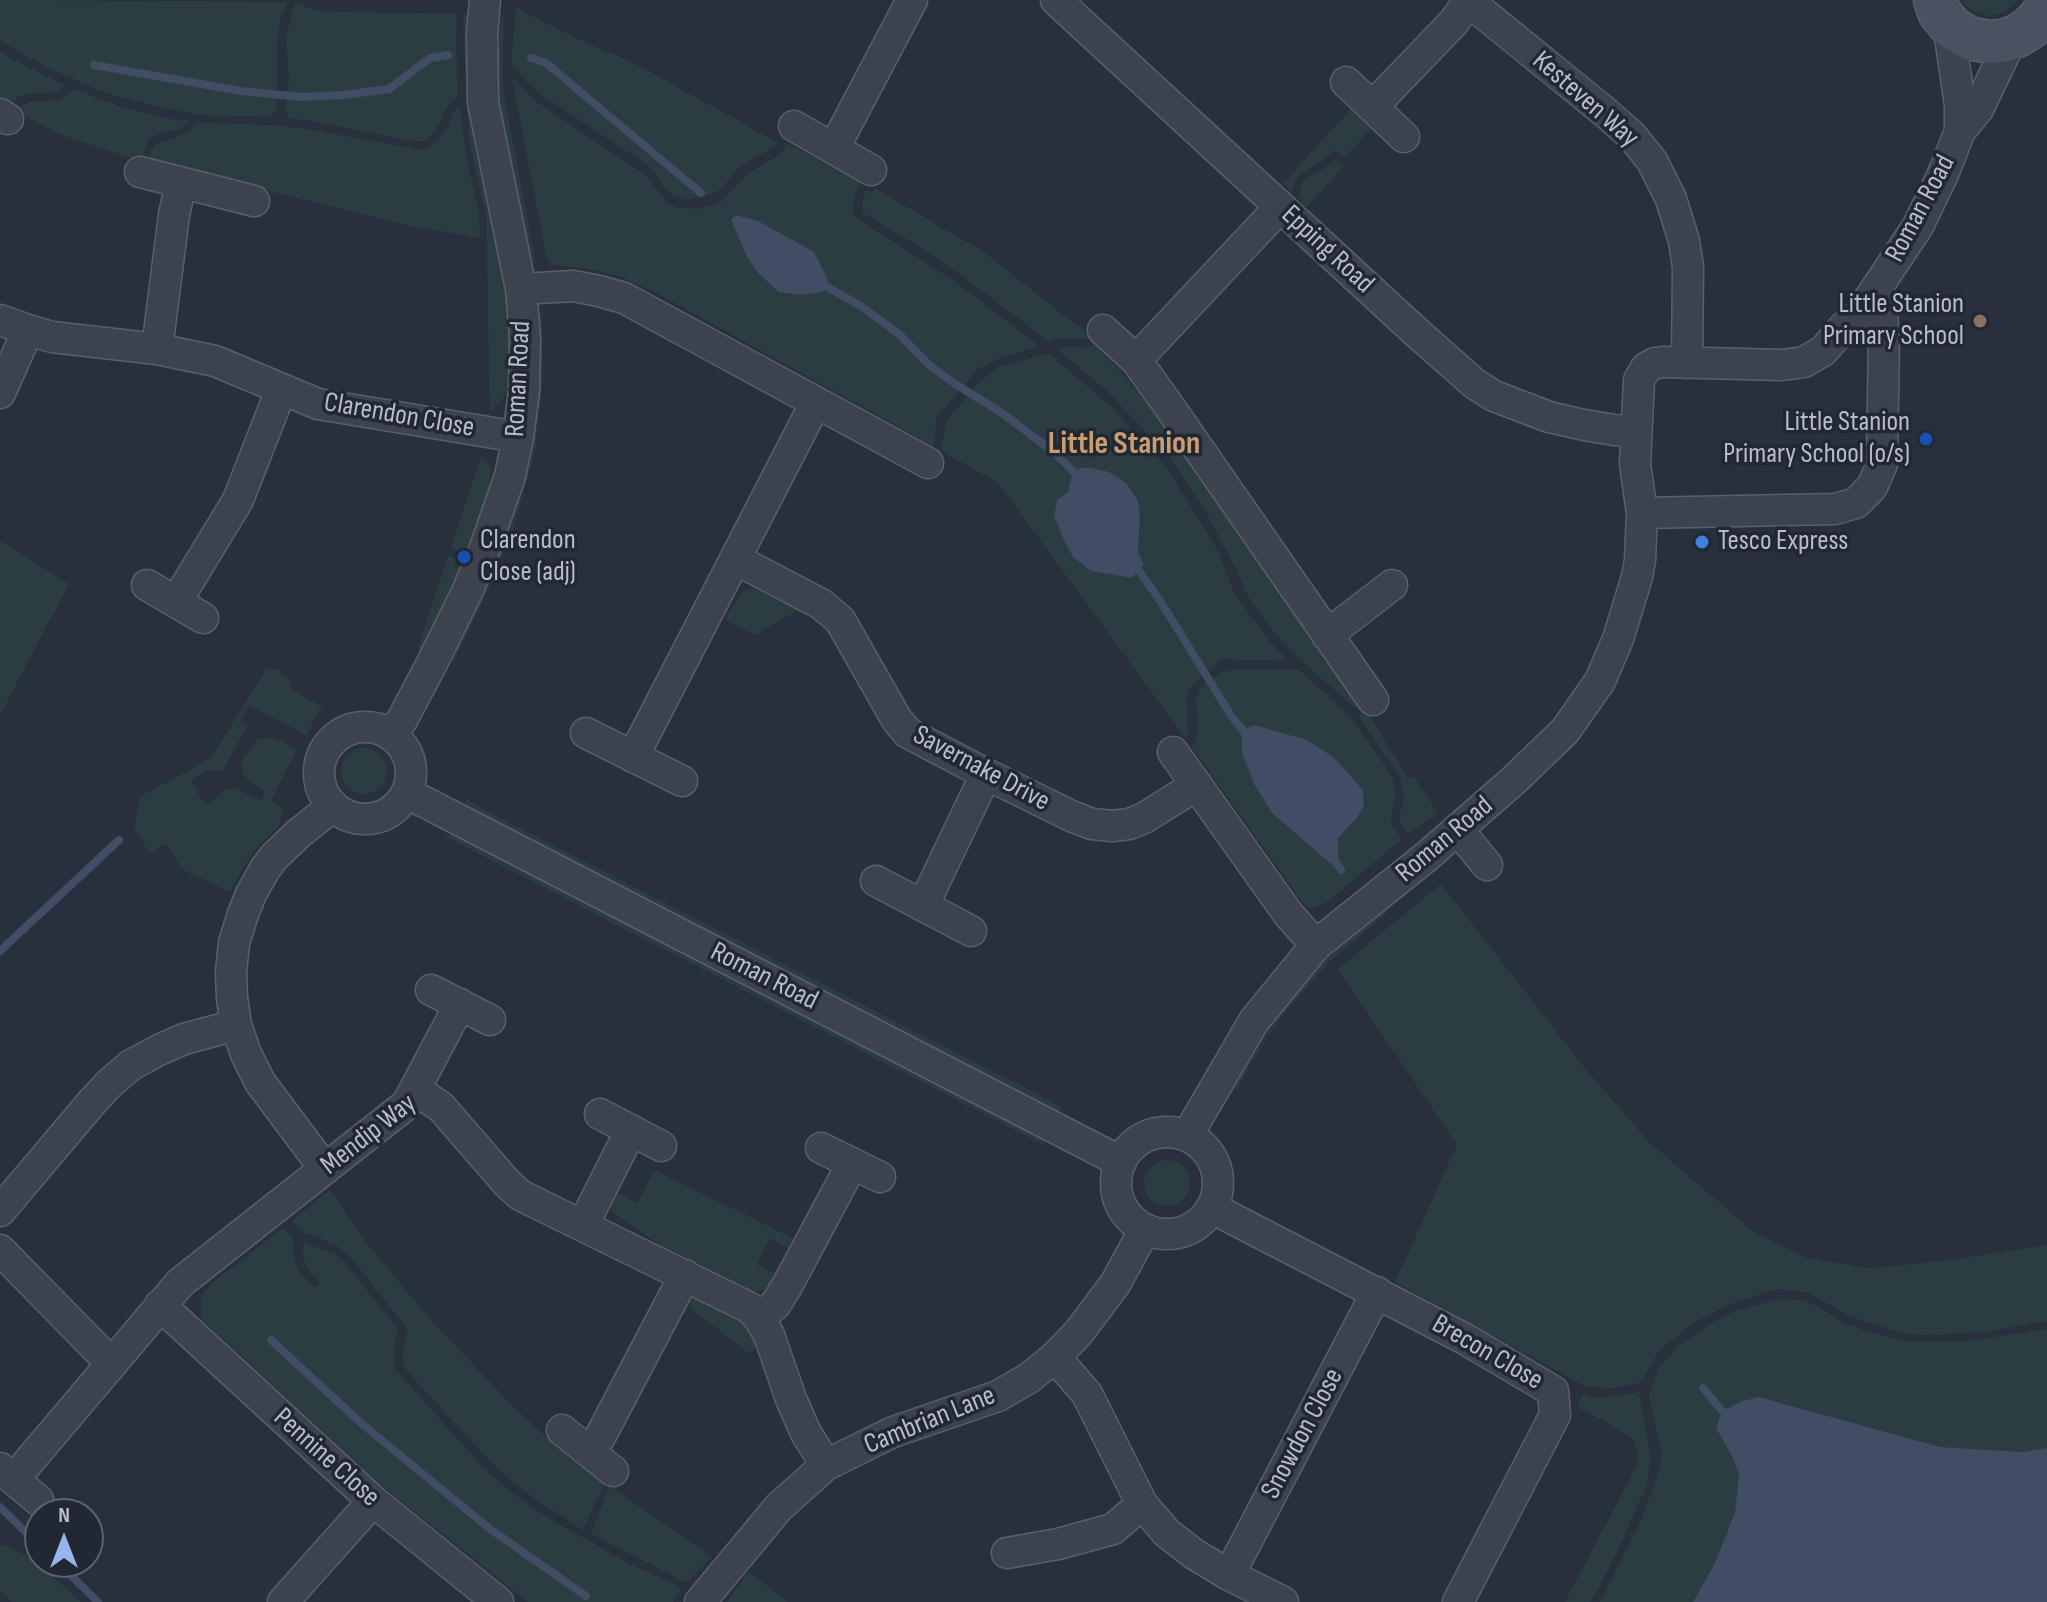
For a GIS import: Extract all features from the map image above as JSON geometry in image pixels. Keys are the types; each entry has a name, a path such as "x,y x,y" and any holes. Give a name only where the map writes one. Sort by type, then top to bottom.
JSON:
{"street":[{"name":"Roman Road","path":"391,734 402,720 468,590 497,516 510,476 524,391 525,338 521,289 483,102 485,0"},
{"path":"834,148 912,0"},
{"name":"Epping Road","path":"1056,0 1475,384 1494,396 1549,417 1599,428 1636,431"},
{"path":"1373,106 1453,23 1468,1"},
{"name":"Kesteven Way","path":"1468,1 1606,113 1632,136 1652,161 1671,199 1684,241 1688,267 1687,363"},
{"path":"1942,12 1969,38 1989,42 2012,38 2030,28 2047,5"},
{"name":"Roman Road","path":"1942,12 1960,105 1960,131"},
{"name":"Roman Road","path":"1187,1136 1254,1021 1316,945 1458,830 1565,731 1600,681 1618,639 1637,577 1642,544 1642,513 1635,464 1639,380 1646,368 1655,363 1782,365 1804,362 1823,351 1844,327 1856,319 1918,226 1960,131 1978,109 2012,38"},
{"path":"1346,82 1404,137"},
{"path":"794,126 871,170"},
{"path":"140,172 254,201"},
{"path":"157,349 181,183"},
{"path":"1136,360 1280,207"},
{"name":"Roman Road","path":"1642,513 1835,509 1856,503 1872,487 1882,464 1884,335 1879,285"},
{"path":"521,289 573,286 624,298 928,463"},
{"name":"Clarendon Close","path":"0,393 14,325 52,337 157,349 215,361 318,404 518,437"},
{"path":"1103,330 1136,360 1373,700"},
{"path":"176,602 238,500 281,390"},
{"path":"633,757 816,402"},
{"name":"Savernake Drive","path":"735,559 821,604 840,620 897,720 908,733 1071,816 1092,824 1129,824 1197,785"},
{"path":"147,585 203,618"},
{"path":"1327,635 1392,585"},
{"path":"362,726 391,734 408,755 411,768 407,793 397,806 372,819 358,819 333,806 324,794 319,779 325,750 347,730 362,726"},
{"path":"586,733 682,781"},
{"path":"1173,752 1274,895 1316,945"},
{"path":"923,906 986,774"},
{"name":"Roman Road","path":"407,793 1121,1162"},
{"path":"325,1169 260,1082 246,1054 236,1025 232,998 232,954 251,894 274,857 333,806"},
{"path":"1458,830 1487,865"},
{"path":"876,881 971,931"},
{"path":"431,990 490,1020"},
{"path":"416,1090 460,1004"},
{"path":"0,1211 93,1101 131,1065 184,1039 236,1025"},
{"name":"Mendip Way","path":"36,1498 7,1474 111,1363 180,1283 392,1118 416,1090 441,1107 520,1195 750,1308 759,1318"},
{"path":"600,1114 661,1146"},
{"path":"583,1225 631,1130"},
{"path":"1171,1132 1187,1136 1201,1145 1212,1158 1218,1174 1218,1191 1212,1208 1203,1220 1175,1234 1159,1234 1145,1229 1132,1220 1122,1207 1117,1193 1121,1162 1129,1149 1142,1139 1171,1132"},
{"path":"821,1148 880,1177"},
{"path":"826,1465 806,1433 769,1335 759,1318 775,1305 787,1286 852,1164"},
{"name":"Brecon Close","path":"1212,1208 1465,1339 1553,1391 1555,1415 1458,1602"},
{"name":"Cambrian Lane","path":"700,1602 779,1507 826,1465 893,1432 998,1396 1029,1378 1055,1357 1079,1332 1115,1284 1145,1229"},
{"path":"0,1250 111,1363"},
{"path":"589,1452 600,1437 685,1275"},
{"name":"Snowdon Close","path":"1229,1575 1377,1292"},
{"name":"Pennine Close","path":"160,1305 373,1501 498,1602"},
{"path":"1055,1357 1087,1394 1142,1504 1167,1533 1229,1575 1283,1602"},
{"path":"562,1430 613,1471"},
{"path":"283,1602 373,1501"},
{"path":"1007,1553 1068,1542 1113,1529 1142,1504"}],"shaded area":[{"path":"0,0 288,2 281,18 277,42 276,109 272,117 200,115 108,94 52,70 0,40"},
{"path":"1961,0 2018,0 2008,10 1988,16 1968,8"},
{"path":"295,3 322,12 457,14 458,95 446,108 434,132 418,142 288,118 285,109 289,80 286,37"},
{"path":"516,8 639,66 777,142 773,148 740,166 721,189 710,195 686,200 674,196 652,168 540,94 511,64"},
{"path":"463,14 468,14 469,91 475,148 500,254 510,343 509,385 501,402 490,411 486,215 471,149"},
{"path":"499,18 504,18 502,72 506,106 536,263 533,265 498,101"},
{"path":"0,50 65,85 53,93 18,97 12,105 0,97"},
{"path":"512,79 534,100 645,175 668,203 678,208 700,209 721,202 747,174 779,155 788,144 860,181 853,202 856,218 953,280 1037,347 978,369 937,417 933,446 655,292 618,276 552,264 547,259","holes":["734,216 758,221 800,295 779,291 758,273 731,220"]},
{"path":"75,89 118,106 190,121 180,129 151,138 140,161 62,135 16,112 29,102 59,100"},
{"path":"460,107 465,150 479,214 480,238 406,225 147,158 156,144 190,132 198,122 307,129 422,150 430,147 443,134 455,110"},
{"path":"1351,109 1371,129 1344,158 1335,150 1298,175 1292,193 1283,183"},
{"path":"1336,159 1344,166 1307,207 1298,198 1303,180"},
{"path":"875,188 985,253 1089,335 1085,339 1058,338 1048,341 958,273 863,213 866,190 872,192"},
{"path":"539,313 542,313 543,380 535,451 515,523 495,575 453,663 449,661 501,547 522,483"},
{"path":"1094,345 1151,408 1154,407 1361,704 1356,709 1276,635 1259,612 1246,593 1206,513 1171,458 1106,390 1060,352 1068,346 1086,348"},
{"path":"1050,354 1113,409 1167,468 1218,551 1234,593 1285,657 1285,661 1223,659 1213,666 1187,691 1186,739 999,484 941,450 950,416 996,368","holes":["1079,468 1125,483 1138,499 1138,552 1144,565 1132,578 1091,571 1073,557 1054,516 1057,500 1068,492 1071,478"]},
{"path":"481,455 490,466 490,486 467,555 451,548"},
{"path":"0,541 69,584 0,715"},
{"path":"448,556 457,559 454,566 460,569 422,650 418,648"},
{"path":"755,589 798,610 755,635 725,620 742,592"},
{"path":"267,668 278,670 289,680 292,690 322,706 306,735 249,705 241,720 248,725 223,770 207,770 191,780 208,805 227,789 234,788 261,801 266,791 248,781 242,772 242,761 257,739 265,737 282,741 295,749 271,801 283,809 278,827 260,844 230,892 182,869 167,844 149,853 134,827 141,796 211,758"},
{"path":"1237,669 1297,669 1302,672 1350,717 1393,780 1396,792 1391,820 1402,839 1328,901 1312,908 1300,899 1192,747 1198,729 1196,701 1199,692 1203,685 1220,673","holes":["1254,725 1277,732 1355,820 1338,838 1338,857 1330,863 1272,813 1254,784 1242,753"]},
{"path":"1366,710 1408,778 1414,776 1437,812 1409,834 1402,827 1399,816 1404,799 1400,777 1360,718"},
{"path":"364,748 380,755 387,771 380,787 364,794 348,787 341,771 348,755"},
{"path":"467,799 1062,1107 1057,1116 463,807"},
{"path":"452,829 1046,1136 1042,1144 448,838"},
{"path":"1441,884 1584,1067 1648,1141 1755,1233 1807,1258 1870,1268 1943,1261 2047,1245 2047,1321 1984,1332 1906,1334 1845,1314 1808,1292 1775,1289 1725,1306 1692,1324 1658,1352 1642,1381 1610,1388 1586,1386 1395,1282 1457,1145 1338,969"},
{"path":"1386,910 1388,912 1329,962 1281,1017 1237,1090 1234,1088 1279,1016 1301,988 1327,958"},
{"path":"1167,1160 1183,1167 1190,1183 1183,1199 1167,1206 1151,1199 1144,1183 1151,1167"},
{"path":"655,1171 793,1238 788,1248 769,1238 757,1264 775,1273 765,1289 752,1291 660,1245 611,1211 618,1193 637,1203"},
{"path":"330,1190 365,1241 429,1318 546,1437 605,1483 583,1530 535,1499 489,1460 405,1369 402,1358 406,1327 352,1259 336,1245 301,1231 292,1221"},
{"path":"283,1228 293,1238 294,1259 300,1273 315,1287 320,1284 303,1257 305,1243 335,1254 345,1263 397,1328 395,1369 483,1467 511,1492 547,1517 617,1557 677,1586 681,1590 673,1602 528,1602 382,1486 201,1319 201,1301 211,1284"},
{"path":"699,1299 736,1314 753,1332 760,1345 750,1354 690,1308 690,1300"},
{"path":"1779,1299 1811,1303 1862,1330 1908,1342 1961,1342 2047,1329 2047,1448 2023,1452 1940,1447 1759,1397 1730,1452 1739,1474 1735,1512 1716,1561 1693,1602 1600,1602 1641,1520 1660,1468 1661,1451 1649,1394 1659,1368 1678,1346 1713,1322 1736,1311"},
{"path":"1639,1392 1651,1458 1646,1486 1591,1602 1565,1602 1638,1463 1632,1437 1577,1407 1584,1393 1605,1398"},
{"path":"610,1486 712,1557 686,1583 591,1534"},
{"path":"0,1545 5,1545 24,1554 24,1578 54,1578 81,1602 12,1602 0,1591"},
{"path":"749,1571 771,1589 788,1602 727,1602"}],"water":[{"path":"735,215 758,221 814,252 827,278 828,288 801,295 779,292 758,273 747,257 731,220"},
{"path":"1079,468 1109,472 1126,483 1138,500 1138,552 1144,565 1132,578 1091,571 1073,557 1063,538 1054,516 1057,500 1068,492 1071,478"},
{"path":"1254,725 1307,740 1333,757 1363,791 1364,806 1338,838 1338,857 1330,863 1272,813 1254,784 1242,753 1242,737 1244,730"},
{"path":"1759,1397 1940,1447 2023,1452 2047,1448 2047,1602 1693,1602 1716,1561 1735,1512 1739,1474 1716,1428 1722,1411"}],"waterway":[{"path":"94,65 241,91 300,97 389,89 430,58 448,55"},
{"path":"531,58 546,63 701,193"},
{"path":"820,283 859,305 899,334 929,365 1054,452 1081,482"},
{"path":"1134,564 1232,717 1250,739"},
{"path":"0,951 119,840"},
{"path":"1329,852 1341,870"},
{"path":"271,1340 362,1424 490,1529 586,1596"},
{"path":"1703,1388 1722,1411"},
{"path":"0,1507 24,1530"},
{"path":"73,1578 98,1602"}],"place":[{"name":"Little Stanion Primary School","path":"1980,321"},
{"name":"Little Stanion Primary School (o/s)","path":"1926,439"},
{"name":"Tesco Express","path":"1702,542"},
{"name":"Clarendon Close (adj)","path":"464,557"}],"district":[{"name":"Little Stanion","path":"1124,445"}]}
